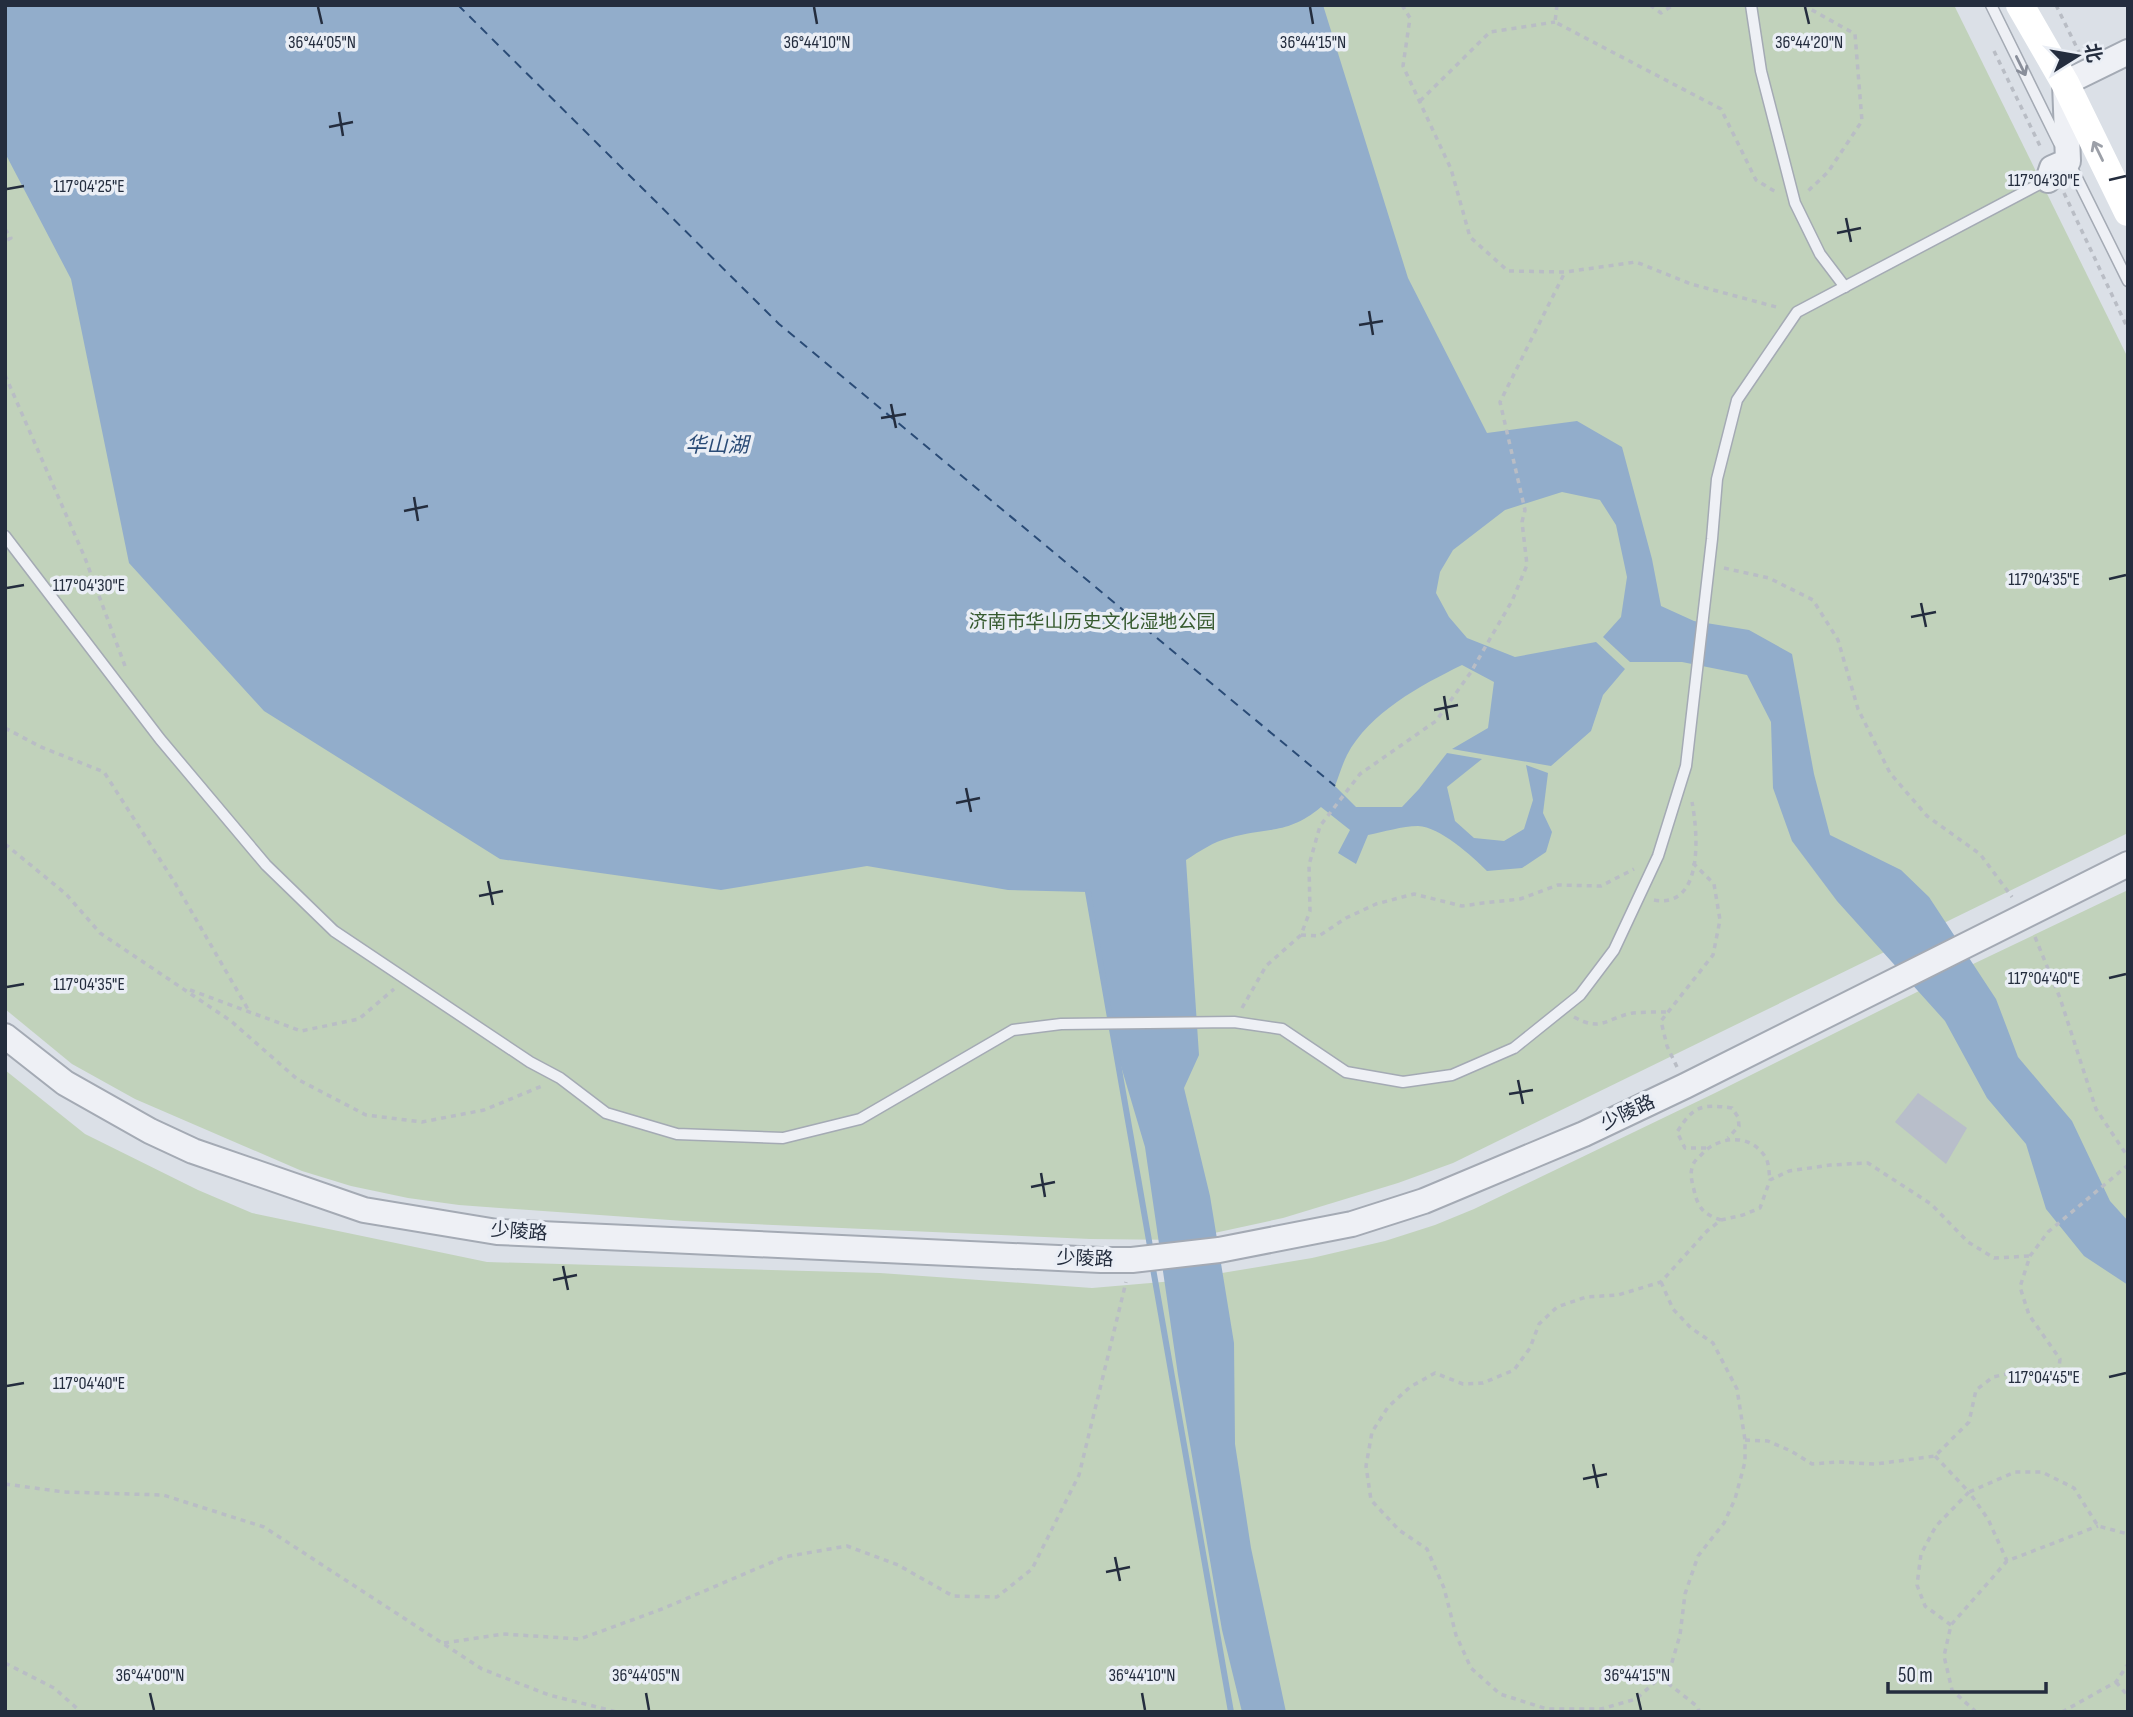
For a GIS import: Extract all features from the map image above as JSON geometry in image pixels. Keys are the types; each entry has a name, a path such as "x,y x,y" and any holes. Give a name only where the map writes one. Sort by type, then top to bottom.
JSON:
{"main road":[{"path":"2020,5 2065,83 2128,212"}],"street":[{"path":"2048,180 2052,168 2068,161 2065,83 2128,52"},
{"name":"少陵路","path":"5,1036 65,1083 150,1131 193,1151 364,1210 498,1232 1132,1260 1219,1250 1352,1224 1424,1201 1584,1134 1685,1086 2128,864"}],"lane":[{"path":"1751,5 1761,71 1795,203 1820,254 1844,287"},
{"path":"1991,5 2128,281"},
{"path":"5,536 160,739 266,864 334,931 530,1062 560,1078 606,1113 677,1134 783,1138 860,1119 1013,1030 1060,1024 1234,1022 1282,1029 1346,1072 1403,1082 1452,1075 1514,1048 1580,995 1614,950 1657,856 1686,766 1717,480 1737,400 1797,313 2048,180"}],"path":[{"path":"1402,5 1410,18 1403,66 1451,169 1470,237 1508,271 1564,272 1636,262 1691,284 1797,313"},
{"path":"1555,22 1557,5"},
{"path":"1650,5 1661,13 1673,5"},
{"path":"1420,101 1490,32 1555,22 1721,109 1756,180 1795,203 1828,172 1862,121 1855,34 1803,5"},
{"path":"5,229 11,238 5,241"},
{"path":"1234,1022 1266,966 1301,935 1310,911 1310,865 1320,826 1360,774 1436,721 1471,673 1511,601 1527,565 1522,522 1525,510 1500,402 1564,272"},
{"path":"5,375 85,558 127,671"},
{"path":"1708,565 1769,578 1813,600 1838,640 1858,709 1891,773 1927,816 1980,855 2026,916 2060,999 2096,1110 2128,1157"},
{"path":"5,728 41,747 104,772 175,883 249,1011"},
{"path":"1639,897 1665,902 1682,894 1691,878 1697,830 1686,766"},
{"path":"5,844 66,894 100,933 231,1021 297,1079 366,1115 422,1122 484,1110 560,1078"},
{"path":"1301,935 1319,936 1346,918 1376,904 1413,894 1462,906 1520,899 1558,885 1601,886 1657,856"},
{"path":"1685,1086 1667,1046 1661,1021 1713,956 1720,920 1714,884 1693,863"},
{"path":"184,988 302,1031 359,1019 406,979"},
{"path":"1562,1010 1586,1024 1607,1023 1630,1014 1667,1012"},
{"path":"1707,1148 1685,1148 1677,1132 1686,1117 1707,1105 1732,1108 1738,1117 1739,1126 1728,1138 1707,1148 1692,1165 1691,1177 1696,1200 1706,1215 1721,1220"},
{"path":"1661,1282 1673,1309 1690,1328 1713,1343 1737,1389 1745,1440 1745,1462 1735,1499 1724,1523 1698,1556 1685,1594 1680,1635 1670,1670 1636,1699 1601,1709 1546,1711 1500,1694 1471,1668 1456,1636 1444,1588 1427,1549 1399,1530 1371,1500 1366,1466 1372,1432 1388,1407 1410,1388 1435,1373 1463,1384 1483,1382 1514,1370 1530,1348 1539,1324 1557,1307 1586,1297 1618,1295 1661,1282 1707,1231 1721,1220 1760,1208 1770,1180 1768,1160 1757,1147 1740,1139 1728,1138"},
{"path":"1770,1180 1789,1171 1868,1163 1931,1204 1968,1242 1994,1258 2030,1256"},
{"path":"1745,1440 1768,1441 1812,1464 1876,1464 1935,1456 1969,1422 1976,1390 1993,1377 2016,1372 2041,1383 2058,1375 2060,1359 2029,1315 2020,1287 2030,1256 2048,1232 2128,1165"},
{"path":"444,1643 503,1634 580,1639 662,1609 784,1557 847,1545 898,1564 953,1596 997,1597 1032,1569 1079,1475 1132,1260"},
{"path":"1935,1456 1969,1492 1988,1519 2007,1561"},
{"path":"1951,1625 1925,1606 1917,1585 1921,1554 1936,1526 1969,1492 2015,1472 2042,1472 2074,1488 2098,1526"},
{"path":"5,1484 64,1492 163,1495 264,1527 482,1669 549,1695 617,1712"},
{"path":"1976,1712 1952,1690 1944,1656 1951,1625 2007,1561 2098,1526 2128,1534"},
{"path":"5,1663 54,1688 81,1712"},
{"path":"2062,1712 2116,1682 2128,1664"},
{"path":"1660,1677 1698,1707 1699,1712"},
{"path":"2116,1682 2128,1696"}],"green space":[{"name":"济南市华山历史文化湿地公园","path":"5,5 1954,5 2128,358 2128,833 1453,1163 1283,1218 1182,1240 1090,1239 684,1221 459,1205 351,1186 302,1171 135,1099 72,1064 5,1009"},
{"path":"2128,890 2128,1712 5,1712 5,1070 85,1134 198,1190 252,1213 487,1262 880,1273 1092,1288 1174,1281 1312,1258 1385,1241 1435,1225 1474,1209 1715,1093"}],"water":[{"name":"华山湖","path":"5,5 1323,5 1408,278 1487,433 1577,421 1622,447 1652,559 1661,606 1694,621 1749,630 1792,654 1814,774 1830,835 1901,870 1929,897 1996,999 2018,1057 2072,1121 2110,1201 2128,1221 2128,1285 2084,1256 2046,1209 2026,1144 1987,1098 1945,1021 1837,901 1792,841 1773,788 1771,722 1747,675 1682,662 1630,662 1603,637 1621,617 1627,577 1616,525 1600,500 1562,492 1505,510 1453,550 1440,572 1436,593 1449,617 1467,638 1515,657 1596,642 1625,669 1603,695 1591,731 1551,766 1452,749 1488,728 1494,682 1462,665 1413,691 1368,726 1347,755 1335,786 1356,807 1402,807 1447,753 1482,759 1447,787 1455,821 1474,838 1504,841 1524,829 1533,800 1526,765 1548,773 1543,813 1552,832 1546,852 1522,868 1487,871 1464,850 1436,831 1412,826 1368,835 1356,864 1338,853 1350,830 1321,807 1298,822 1223,840 1186,860 1199,1055 1184,1088 1210,1196 1234,1343 1235,1444 1251,1548 1286,1712 1242,1712 1222,1630 1178,1375 1145,1147 1115,1046 1088,892 1008,890 867,866 721,890 500,859 264,711 129,563 71,279 5,153"}],"building":[{"path":"1918,1093 1967,1128 1946,1164 1895,1122"}],"waterway":[{"path":"1088,892 1151,1252"},
{"path":"1152,1263 1231,1712"}],"ferry route":[{"path":"458,5 779,324 1335,786"}]}
